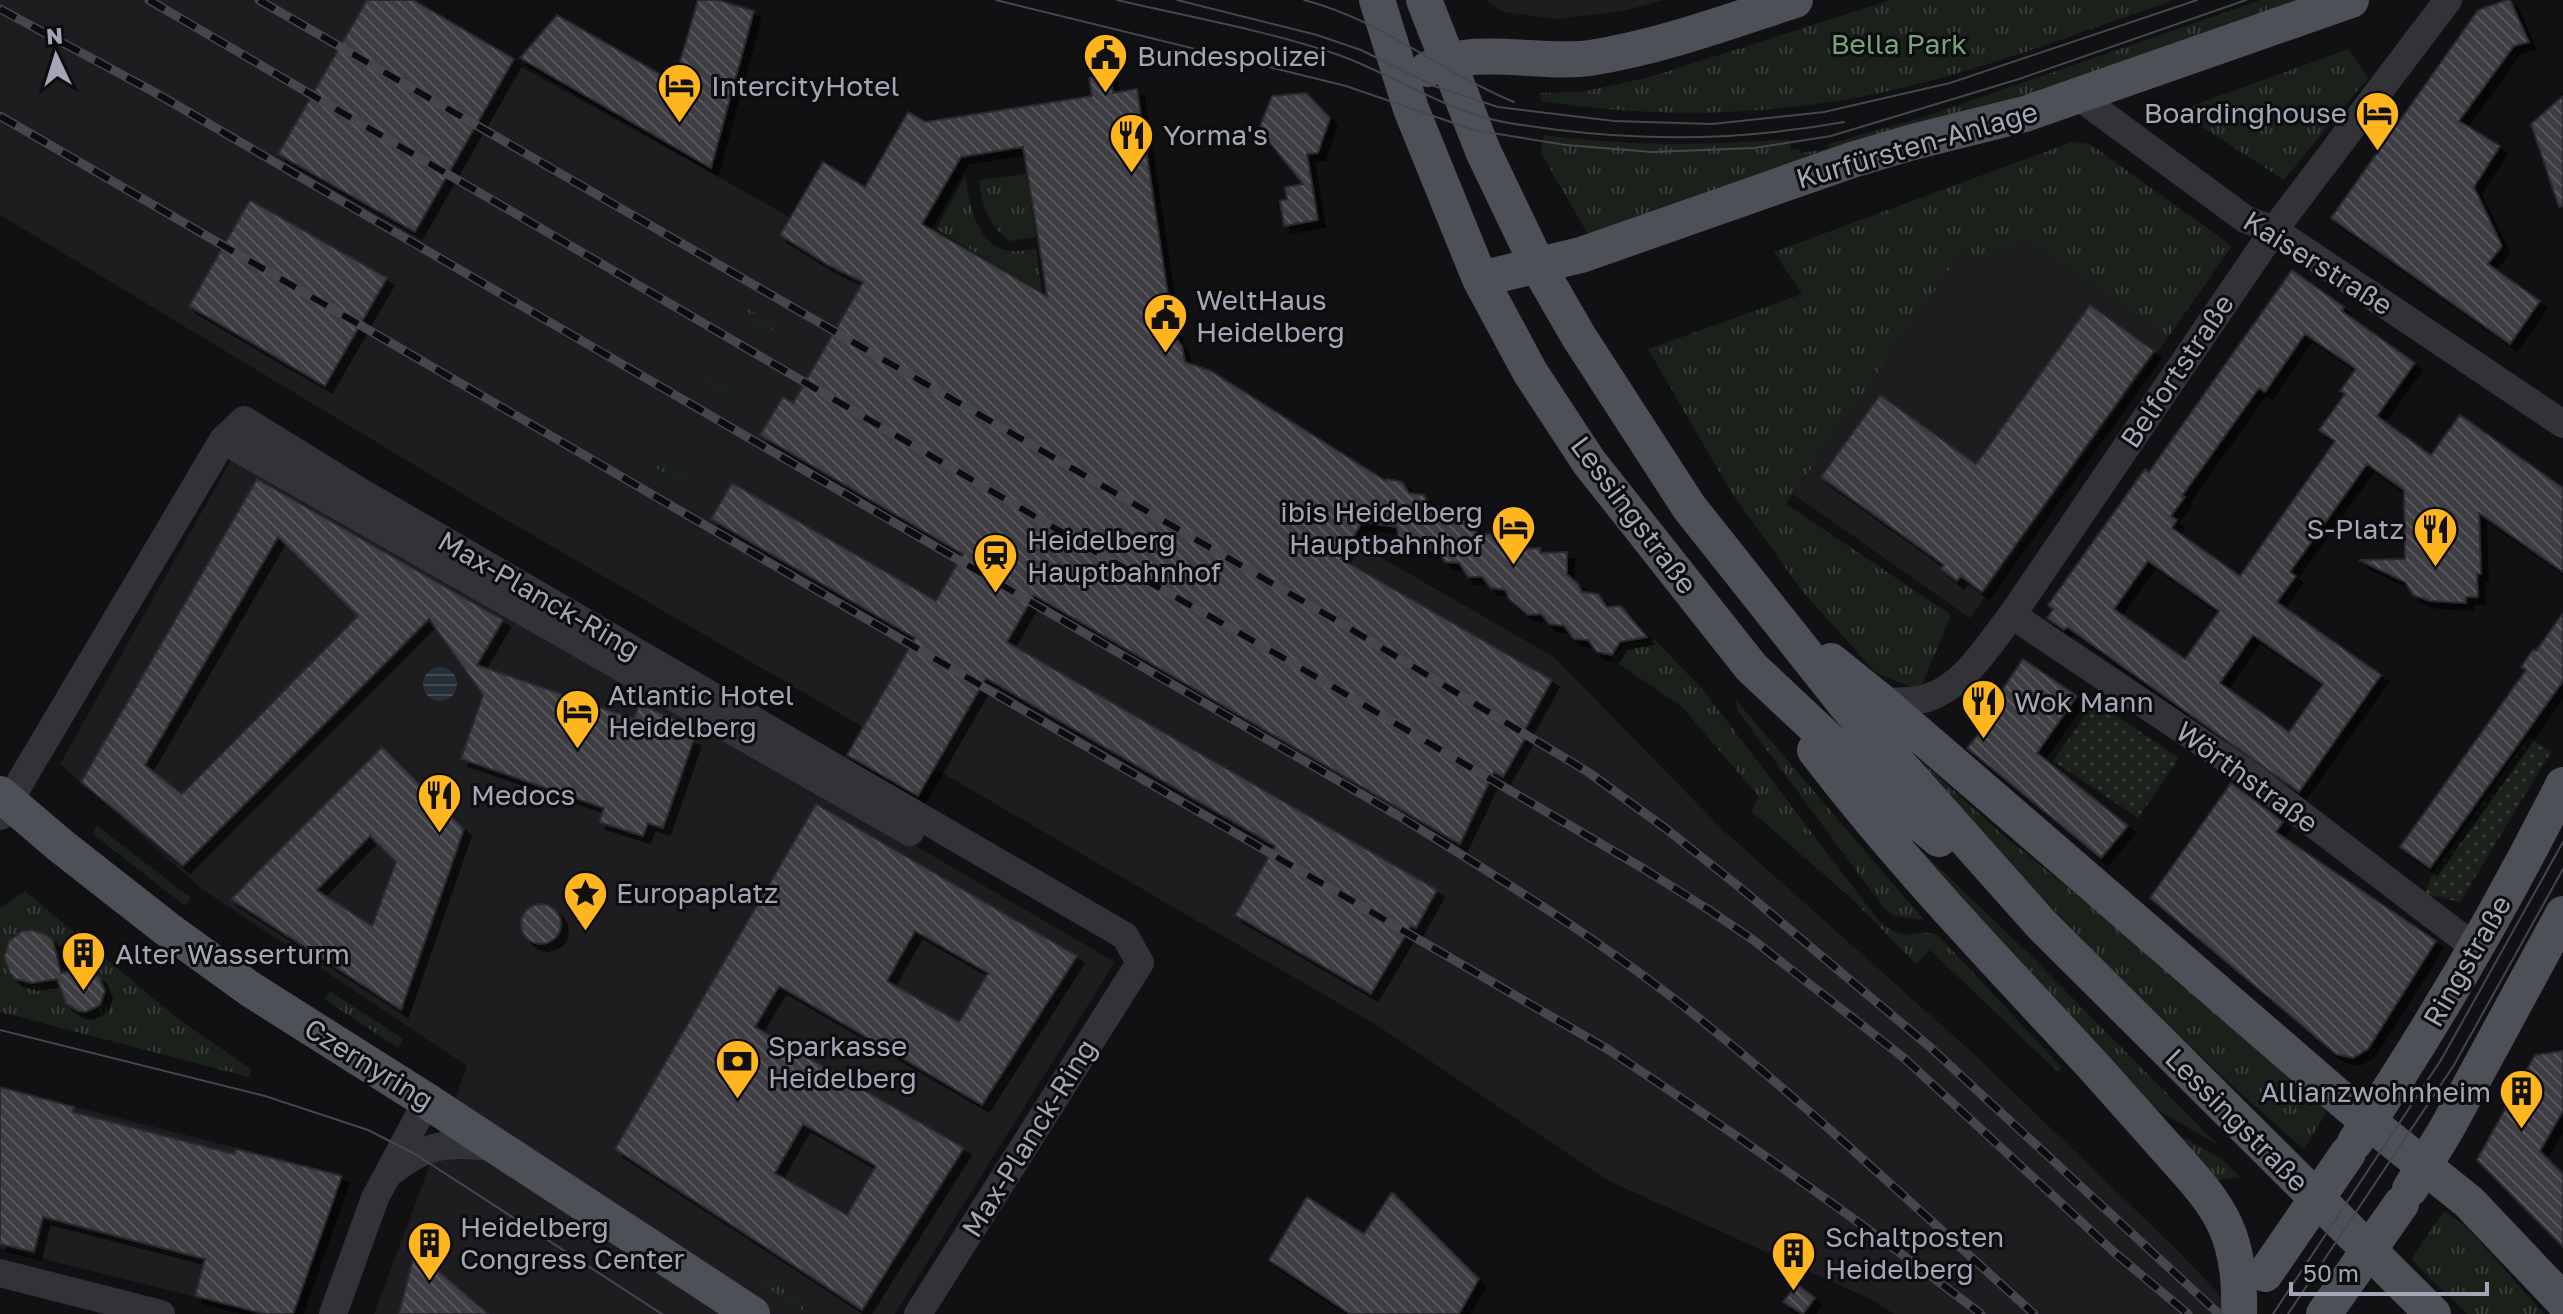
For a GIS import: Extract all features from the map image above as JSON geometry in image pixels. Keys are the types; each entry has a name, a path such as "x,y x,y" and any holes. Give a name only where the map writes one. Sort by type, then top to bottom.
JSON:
{"main road":[{"path":"1403,85 1432,66 1448,60 1475,57 1535,60 1593,57 1703,31 1795,0"},
{"name":"Kurfürsten-Anlage","path":"1480,279 1581,255 1852,160 1909,143 1978,128 2078,96 2351,0"},
{"name":"Lessingstraße","path":"1376,2 1403,85 1480,279 1530,372 1612,492 1751,667 1899,806 2042,925"},
{"path":"1423,3 1463,30 1535,60"},
{"name":"Lessingstraße","path":"1423,3 1483,151 1538,266 1579,337 1682,496 1846,705 2042,925 2433,1314"},
{"path":"1612,492 1682,496"},
{"path":"1774,614 1883,703 2369,1122 2469,1202 2558,1290"},
{"path":"1751,667 1847,793 2131,1107 2213,1204 2226,1226 2236,1259 2240,1314"},
{"name":"Ringstraße","path":"2240,1314 2369,1122 2477,949 2560,790"},
{"name":"Czernyring","path":"3,804 226,972 752,1314"},
{"path":"2324,1314 2424,1168 2563,914"}],"street":[{"name":"Belfortstraße","path":"1883,703 1926,699 1951,687 1974,664 2012,615 2274,230 2448,0"},
{"name":"Kaiserstraße","path":"2078,96 2245,219 2274,230 2563,424"},
{"name":"Max-Planck-Ring","path":"244,420 354,488 1125,936 1140,963 633,674 223,440 244,420"},
{"path":"3,804 223,440"},
{"name":"Wörthstraße","path":"2012,615 2247,773 2477,949"},
{"name":"Max-Planck-Ring","path":"918,1314 1140,963"},
{"path":"333,1314 359,1238 387,1175 427,1101"},
{"path":"387,1175 426,1149 453,1144 498,1148"},
{"path":"0,1273 161,1314"}],"shaded area":[{"path":"0,0 402,0 772,207 1554,657 1724,831 1976,1056 2177,1250 2238,1314 1894,1314 1872,1300 1609,1181 1378,1026 474,501 0,215"},
{"path":"1486,0 1665,0 1623,11 1558,19 1503,12"},
{"path":"2030,245 2169,336 1970,618 1793,494 1962,252 1980,264 1993,253 2006,248"},
{"path":"248,458 1115,962 895,1314 374,1314 467,1066 202,889 60,764 231,460"},
{"path":"440,667 452,672 457,684 452,696 440,701 428,696 423,684 428,672"},
{"path":"0,1088 340,1174 295,1314 265,1314 0,1248"}],"green space":[{"name":"Bella Park","path":"1891,0 2174,0 1971,69 1902,88 1813,105 1677,113 1541,101 1541,93 1581,92 1650,77"},
{"path":"2261,0 2317,0 1589,236 1541,153 1544,135 1666,144 1789,139 1791,150 1799,149 1800,153 1828,149 1829,144 1927,116"},
{"path":"2349,49 2368,78 2284,180 2178,111"},
{"path":"2072,142 2090,144 2232,246 2169,336 2030,245 2003,250 1980,264 1962,252 1786,504 1951,615 1920,690 1876,673 1803,592 1731,492 1648,349 1802,294 1774,252"},
{"path":"1026,174 1036,237 1010,241 996,229 987,214 979,180"},
{"path":"965,176 976,219 987,239 994,246 1008,251 1036,249 1042,292 936,229"},
{"path":"748,309 775,324 770,333 743,317"},
{"path":"708,376 736,391 731,399 704,384"},
{"path":"661,459 688,475 683,483 656,468"},
{"path":"1655,640 1704,691 1879,921 1897,933 1938,935 2062,1068 2058,1072 1930,950 1916,964 1852,899 1751,811 1759,797 1681,706 1610,658 1626,643"},
{"path":"1736,700 1924,920 1894,916 1885,909 1737,710"},
{"path":"2095,701 2179,758 2138,818 2053,761"},
{"path":"2528,737 2551,752 2460,902 2425,894 2431,877"},
{"path":"1918,758 2003,835 2333,1102 2304,1149 2201,1056 2102,959 1911,759"},
{"path":"1886,817 2026,951 2218,1145 2147,1104"},
{"path":"97,826 191,898 185,906 92,833"},
{"path":"25,891 177,1018 252,1070 249,1077 0,1012 0,908"},
{"path":"330,991 403,1039 398,1048 324,999"},
{"path":"2170,1130 2222,1159 2240,1177 2216,1180"},
{"path":"2444,1211 2467,1227 2544,1314 2467,1314 2411,1259"},
{"path":"761,1275 805,1303 802,1310 757,1281"}],"building":[{"path":"367,0 413,0 514,59 415,232 278,154"},
{"name":"IntercityHotel","path":"698,0 718,0 754,11 711,168 520,58 557,15 674,82"},
{"path":"2510,0 2529,42 2514,46 2459,121 2500,146 2474,187 2502,246 2488,264 2540,301 2510,344 2331,218 2478,10"},
{"path":"1110,75 1113,93 1137,89 1169,302 1176,338 1182,346 1185,362 1211,371 1386,481 1402,482 1409,493 1424,495 1431,507 1446,508 1455,520 1471,522 1477,533 1491,534 1499,546 1540,548 1540,553 1567,552 1567,574 1582,592 1598,594 1607,607 1621,606 1647,637 1620,642 1612,655 1597,652 1588,640 1574,639 1564,626 1549,624 1541,614 1528,615 1509,599 1505,590 1491,588 1482,577 1468,577 1459,563 1445,562 1437,551 1422,549 1416,543 1400,548 1397,527 1362,522 1341,559 1552,680 1522,735 1526,737 1503,777 1494,772 1460,844 1034,595 1007,642 1437,890 1416,928 1411,926 1371,994 1235,915 1275,846 986,678 918,796 847,755 915,638 711,519 732,483 936,601 963,554 760,435 783,397 793,403 863,282 828,265 780,235 823,162 865,187 908,112 926,122 1092,96 1089,78","holes":["1023,147 1047,296 922,224 961,157"]},
{"path":"1306,93 1330,118 1318,153 1307,154 1318,220 1284,226 1280,201 1287,199 1285,187 1303,184 1259,129 1272,96"},
{"path":"2563,96 2563,206 2559,207 2531,124"},
{"path":"250,200 387,278 325,386 189,306"},
{"path":"2292,270 2344,307 2342,311 2415,363 2377,416 2431,455 2460,415 2563,488 2563,572 2479,513 2481,574 2477,574 2478,597 2466,597 2466,603 2430,601 2413,595 2405,582 2359,560 2405,559 2404,490 2367,464 2290,572 2296,576 2277,602 2381,675 2299,792 2067,627 2064,630 2047,618 2053,609 2048,605 2145,469 2149,472","holes":["2305,334 2356,369 2340,391 2345,394 2319,430 2335,441 2240,576 2172,528 2177,520 2171,516 2259,388 2265,392","2148,561 2219,611 2185,659 2114,609","2253,635 2323,684 2289,732 2220,683"]},
{"path":"2090,305 2154,351 1982,592 1961,576 1957,581 1941,569 1944,565 1821,477 1880,395 1976,464"},
{"path":"257,479 503,620 477,665 634,719 639,704 682,722 678,734 694,739 663,828 648,823 643,836 599,822 604,808 461,759 483,695 429,619 183,866 81,782","holes":["278,537 358,616 182,794 145,765"]},
{"path":"2563,613 2563,681 2430,868 2400,847 2526,670 2521,667"},
{"path":"2023,659 2077,696 2037,753 2128,826 2101,858 1967,748 1986,725 1981,721"},
{"path":"382,747 464,829 401,1010 231,899","holes":["370,836 396,862 372,926 317,890"]},
{"path":"2231,783 2283,822 2276,832 2436,941 2368,1049 2353,1058 2336,1054 2150,898"},
{"path":"816,804 1077,956 982,1105 779,986 755,1027 964,1148 862,1310 615,1149","holes":["915,931 988,973 959,1022 887,981","803,1124 876,1166 847,1215 775,1173"]},
{"path":"541,904 555,910 561,924 555,938 541,944 527,938 521,924 527,910"},
{"path":"31,930 47,935 53,941 61,973 86,970 99,977 105,991 100,1005 86,1012 78,1011 66,1003 57,979 32,983 16,979 10,973 4,957 9,941 22,931"},
{"name":"Allianzwohnheim","path":"2563,1051 2563,1111 2540,1151 2563,1174 2563,1247 2477,1160 2535,1055"},
{"path":"0,1087 74,1107 73,1112 234,1154 236,1149 342,1176 293,1314 265,1314 195,1296 205,1259 43,1217 34,1252 0,1244"},
{"path":"1392,1192 1479,1279 1459,1314 1350,1314 1269,1260 1307,1197 1364,1234"},
{"name":"Heidelberg Congress Center","path":"415,1251 488,1314 399,1314"},
{"path":"1797,1284 1815,1298 1803,1314 1783,1302"}],"tram line":[{"path":"996,0 1346,86 1474,130 1566,145 1652,152 1754,148 1831,136 2019,79 2246,0"},
{"path":"1117,0 1309,45 1353,60 1453,107 1514,124 1595,134 1702,137 1773,132 1844,122"},
{"path":"1177,0 1317,35 1361,50 1434,86 1498,107 1614,121 1712,124 1824,112 1950,83 2197,0"},
{"path":"1304,0 1359,20 1514,102"},
{"path":"2273,1314 2441,1060 2563,842"},
{"path":"2288,1314 2454,1065 2563,869"},
{"path":"0,1030 265,1096 368,1130 415,1154 662,1314"}],"railway":[{"path":"149,0 1089,548 1294,664 1709,910 1752,939 1904,1058 2115,1253 2188,1314"},
{"path":"259,0 1334,619 1588,772 1738,886 1930,1047 2219,1314"},
{"path":"0,9 154,92 1399,816 1517,890 1594,941 1706,1024 1831,1131 2034,1314"},
{"path":"0,116 1609,1050 1797,1179 1981,1314"}],"place":[{"name":"Bundespolizei","path":"1106,95"},
{"name":"IntercityHotel","path":"680,125"},
{"name":"Boardinghouse","path":"2378,152"},
{"name":"Yorma's","path":"1132,174"},
{"name":"WeltHaus Heidelberg","path":"1165,355"},
{"name":"ibis Heidelberg Hauptbahnhof","path":"1514,567"},
{"name":"S-Platz","path":"2435,568"},
{"name":"Heidelberg Hauptbahnhof","path":"996,595"},
{"name":"Wok Mann","path":"1983,741"},
{"name":"Atlantic Hotel Heidelberg","path":"577,750"},
{"name":"Medocs","path":"440,834"},
{"name":"Europaplatz","path":"585,932"},
{"name":"Alter Wasserturm","path":"84,993"},
{"name":"Sparkasse Heidelberg","path":"737,1101"},
{"name":"Allianzwohnheim","path":"2522,1131"},
{"name":"Heidelberg Congress Center","path":"429,1282"},
{"name":"Schaltposten Heidelberg","path":"1794,1292"}]}
